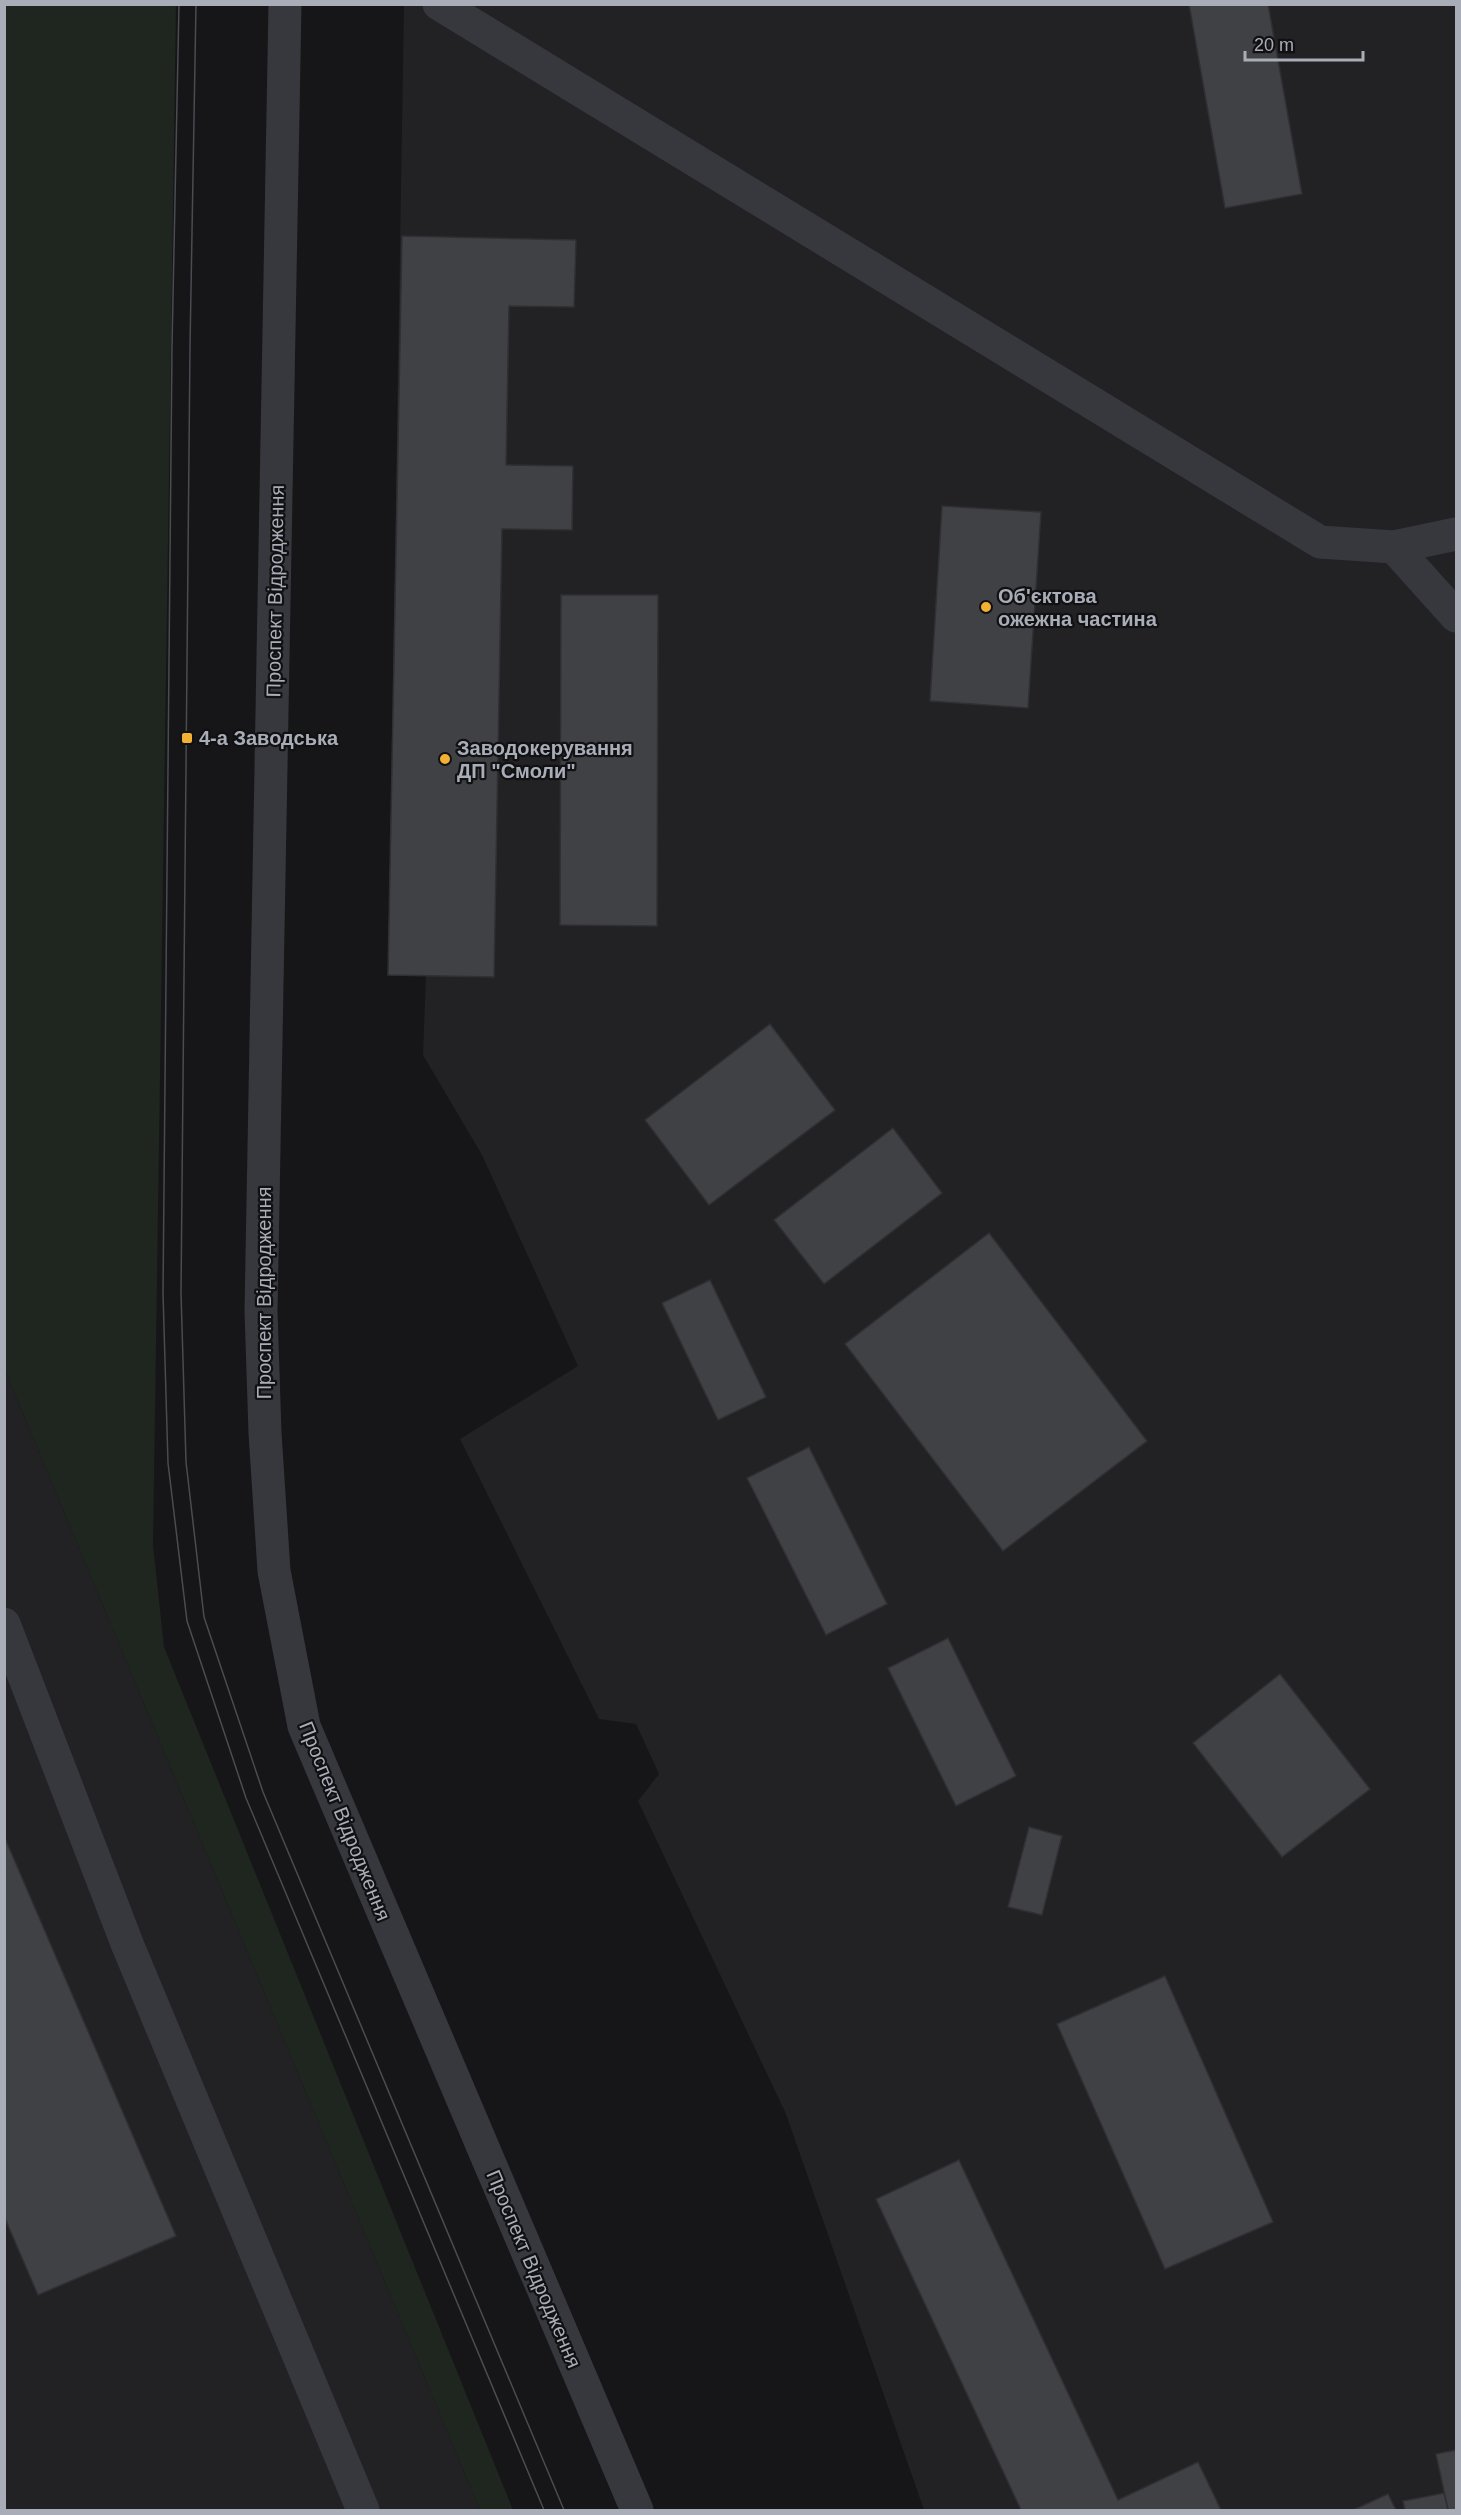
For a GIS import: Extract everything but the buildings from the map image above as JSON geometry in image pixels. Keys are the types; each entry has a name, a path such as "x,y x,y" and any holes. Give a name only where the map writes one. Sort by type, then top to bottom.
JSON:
{"street":[{"name":"Проспект Відродження","path":"285,4 261,1311 265,1433 274,1571 304,1726 637,2511"},
{"path":"439,4 1320,542 1394,547 1456,534"},
{"path":"1394,547 1456,615"},
{"path":"4,1624 128,1946 363,2511"}],"shaded area":[{"path":"4,5 176,5 153,1545 164,1647 513,2510 480,2510 5,1370"},
{"path":"404,5 1456,5 1456,2510 924,2510 786,2114 638,1801 659,1774 636,1724 599,1719 460,1439 578,1366 482,1155 423,1055 426,975 388,975"},
{"path":"5,1370 480,2510 5,2510"}],"tram line":[{"path":"179,4 172,347 163,1293 168,1463 187,1621 246,1798 544,2510"},
{"path":"196,4 190,347 181,1293 186,1462 204,1617 263,1792 564,2510"}],"place":[{"name":"Об'єктова ожежна частина","path":"986,607"},
{"name":"4-а Заводська","path":"187,738"},
{"name":"Заводокерування ДП \"Смоли\"","path":"445,759"}]}
